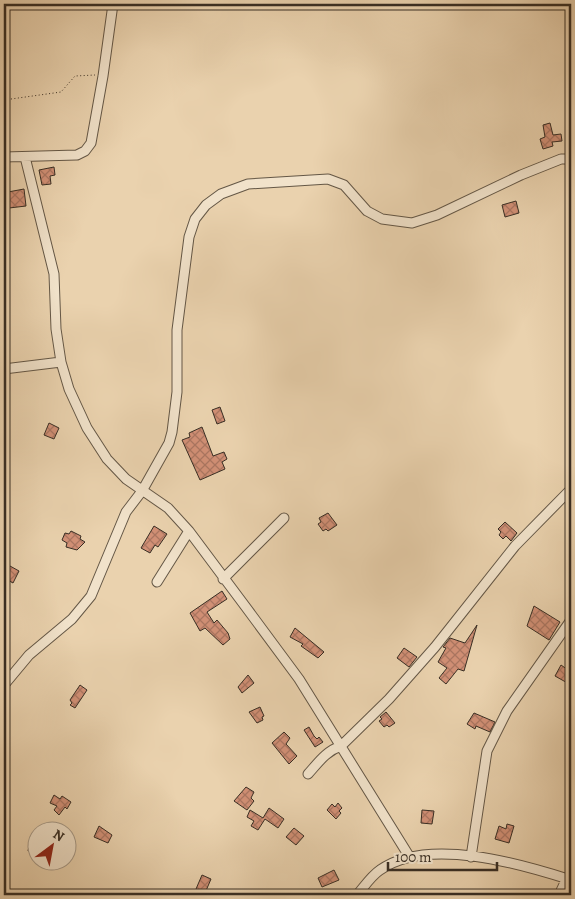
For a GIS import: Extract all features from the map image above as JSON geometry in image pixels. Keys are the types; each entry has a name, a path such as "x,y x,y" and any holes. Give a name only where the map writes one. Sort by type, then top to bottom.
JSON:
{"street":[{"path":"4,157 25,158 77,155 85,151 91,143 113,4"},
{"path":"25,158 54,274 56,329 62,362 69,390 87,428 107,459 126,479 168,508 189,531 299,679 409,856"},
{"path":"4,685 28,655 72,619 91,596 126,512 142,490 172,432 177,392 176,330 190,238 195,220 206,205 221,194 248,184 328,179 344,185 367,211 382,219 412,223 437,215 521,175 561,159 571,159"},
{"path":"4,369 62,362"},
{"path":"308,774 332,749 341,746 396,692 435,648 515,546 571,489"},
{"path":"223,579 284,518"},
{"path":"157,582 189,531"},
{"path":"471,858 487,751 507,711 571,620"},
{"path":"357,895 380,870 409,856 449,854 523,864 569,879 559,895"}],"path":[{"path":"4,100 61,92 75,76 81,74 103,76"}],"building":[{"path":"550,123 553,135 561,134 562,141 552,142 553,146 543,149 540,139 545,137 543,125"},
{"path":"54,167 55,175 50,176 51,184 42,185 39,170"},
{"path":"24,189 26,206 9,208 8,192"},
{"path":"516,201 519,213 505,217 502,205"},
{"path":"220,407 225,421 217,424 212,410"},
{"path":"49,423 59,428 54,439 44,435"},
{"path":"202,427 213,456 224,452 227,459 222,462 225,469 200,480 182,440 190,437 189,433"},
{"path":"328,513 337,525 328,531 326,529 323,531 318,524 321,522 319,518"},
{"path":"505,522 517,533 511,541 506,536 503,539 499,535 501,532 498,529"},
{"path":"154,526 167,534 158,547 155,545 150,553 141,548"},
{"path":"71,531 81,536 80,539 85,542 77,550 66,547 67,543 62,540 65,533 69,534"},
{"path":"10,566 19,571 13,583 4,578"},
{"path":"222,591 227,599 207,612 214,623 217,620 228,633 230,639 223,645 205,628 200,631 190,613"},
{"path":"534,606 560,622 549,640 527,626"},
{"path":"477,625 464,671 458,669 446,684 439,678 447,668 438,662 446,648 443,647 450,638 465,643"},
{"path":"295,628 324,652 318,658 301,646 303,644 290,637"},
{"path":"404,648 417,657 409,667 397,658"},
{"path":"561,665 571,672 571,685 555,676"},
{"path":"248,675 254,683 242,693 238,687"},
{"path":"80,685 87,690 75,708 70,705 72,703 70,700"},
{"path":"260,707 264,716 262,717 263,720 257,723 249,712"},
{"path":"386,712 395,723 389,727 387,725 384,727 379,721 382,719 380,717"},
{"path":"474,713 495,722 490,732 476,726 475,729 467,724"},
{"path":"309,727 314,736 317,739 319,737 323,742 315,747 304,730"},
{"path":"284,732 290,738 286,744 297,756 289,764 272,743"},
{"path":"246,787 254,792 251,798 254,801 247,810 234,801"},
{"path":"54,795 60,799 62,796 71,802 67,809 65,807 59,815 54,810 57,806 50,803"},
{"path":"338,803 342,808 339,811 341,813 336,819 327,810 332,804 335,807"},
{"path":"269,808 284,819 278,828 265,819 258,830 251,826 254,821 247,817 250,810 263,818"},
{"path":"422,810 434,811 432,824 421,823"},
{"path":"507,824 514,826 509,843 495,839 499,826 506,829"},
{"path":"99,826 112,835 108,843 94,837"},
{"path":"294,828 304,836 296,845 286,837"},
{"path":"334,870 339,880 322,887 318,878"},
{"path":"202,875 211,879 205,893 196,889"}]}
